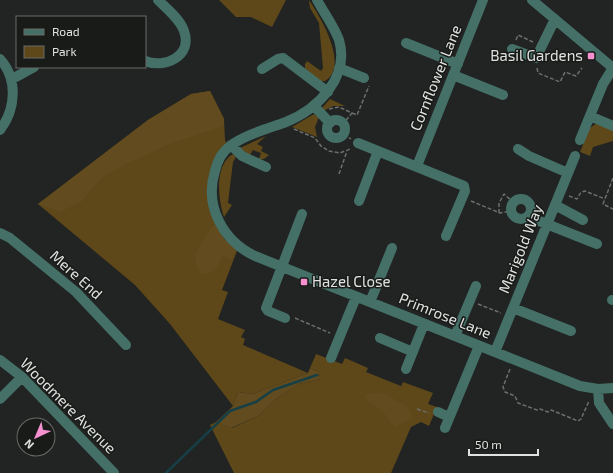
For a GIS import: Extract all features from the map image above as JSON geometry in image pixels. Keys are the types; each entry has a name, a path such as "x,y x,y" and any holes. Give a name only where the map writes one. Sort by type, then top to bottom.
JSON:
{"street":[{"path":"146,61 154,64 167,63 180,54 184,45 184,32 180,25 158,0"},
{"name":"Primrose Lane","path":"317,0 339,41 341,56 339,68 318,110 252,134 231,145 220,158 213,176 212,198 218,221 226,234 239,247 282,267 514,360 580,386 595,389 613,388"},
{"name":"Cornflower Lane","path":"417,166 484,0"},
{"path":"532,0 612,64 580,140"},
{"path":"512,49 536,58 555,19"},
{"path":"406,43 458,64"},
{"path":"262,69 278,59 283,58 328,92"},
{"path":"0,59 8,68 12,79 13,90 11,107 0,130"},
{"path":"12,79 32,68"},
{"path":"339,68 364,78"},
{"path":"453,75 503,95"},
{"path":"318,110 330,123"},
{"path":"590,116 613,126"},
{"path":"337,120 343,124 345,128 344,134 335,138 330,136 327,131 330,123 337,120"},
{"path":"231,145 242,156 266,167"},
{"path":"355,145 378,151 461,184 465,190 446,236"},
{"path":"518,149 529,156 568,173"},
{"path":"359,201 378,151"},
{"name":"Marigold Way","path":"495,352 575,156"},
{"path":"529,215 531,209 527,200 521,199 512,207 514,216 520,218 529,215 547,224 597,244"},
{"path":"555,205 583,220"},
{"path":"286,318 268,311 266,308 302,214"},
{"name":"Mere End","path":"0,233 10,238 76,292 126,345"},
{"path":"370,302 392,248"},
{"path":"455,336 476,286"},
{"path":"331,358 356,296"},
{"path":"512,312 571,331"},
{"path":"406,369 424,324"},
{"path":"380,338 413,352"},
{"path":"445,428 479,346"},
{"name":"Woodmere Avenue","path":"0,360 22,377 114,473"},
{"path":"0,399 22,377"},
{"path":"595,389 599,403 613,424"},
{"path":"438,412 449,417"}],"path":[{"path":"512,49 518,35 542,45"},
{"path":"536,58 538,73 560,82 565,72 576,76 582,68"},
{"path":"343,124 352,114 357,114 369,86 364,84 364,78"},
{"path":"318,110 336,107 343,108 352,114"},
{"path":"286,122 291,128 315,138 326,150 336,153 347,151 355,145"},
{"path":"339,174 347,151"},
{"path":"613,178 604,206 613,209"},
{"path":"560,192 577,199 581,192 585,191 605,199"},
{"path":"462,198 499,213 512,207 504,194 499,203 499,213"},
{"path":"470,300 512,312"},
{"path":"286,318 292,317 340,336"},
{"path":"514,360 503,385 504,391 516,396 518,403 537,410 540,409 548,412 551,410 578,421 582,418 595,389"},
{"path":"417,409 431,414 438,412"}],"green space":[{"path":"219,0 286,0 272,27 251,17 236,17"},
{"path":"309,0 320,17 334,53 335,64 332,74 325,81 321,81 305,70 305,64 307,61 321,71 323,68 319,23 310,8"},
{"path":"210,91 224,119 225,140 227,145 215,159 215,224 225,240 237,251 222,290 228,292 218,319 245,330 241,337 245,339 243,345 308,373 253,394 238,392 233,406 170,324 135,285 38,204 148,120 191,94"},
{"path":"330,99 345,106 333,106 323,111 322,108"},
{"path":"314,114 319,117 315,127 317,137 292,127"},
{"path":"597,123 613,129 613,141 593,147 590,156 580,152 590,128"},
{"path":"266,136 257,144 263,147 261,151 269,155 264,159 259,159 261,153 253,150 250,155 242,152 240,148"},
{"path":"233,154 236,157 233,162 228,203 232,205 224,217 219,192 220,174 227,159"},
{"path":"316,354 342,364 345,358 368,368 366,372 401,386 403,382 433,393 428,404 437,407 429,426 421,422 411,427 391,473 234,473 210,425 216,422 232,428 258,416 276,399 299,384 320,379 319,372 310,368"}],"shaded area":[{"path":"210,91 224,119 224,126 172,143 130,162 101,178 81,202 60,212 38,204 148,120 191,94"},
{"path":"215,224 225,240 236,249 231,261 223,255 215,271 201,275 196,265 195,254"},
{"path":"310,368 319,372 320,379 299,384 276,399 258,416 231,428 216,422 233,406 238,392 253,394 308,373"},
{"path":"382,392 408,407 413,418 394,427 383,412 367,400 365,395"}],"waterway":[{"path":"166,473 230,411 256,402 273,390 317,375"}],"place":[{"name":"Basil Gardens","path":"591,56"},
{"name":"Hazel Close","path":"304,282"}]}
